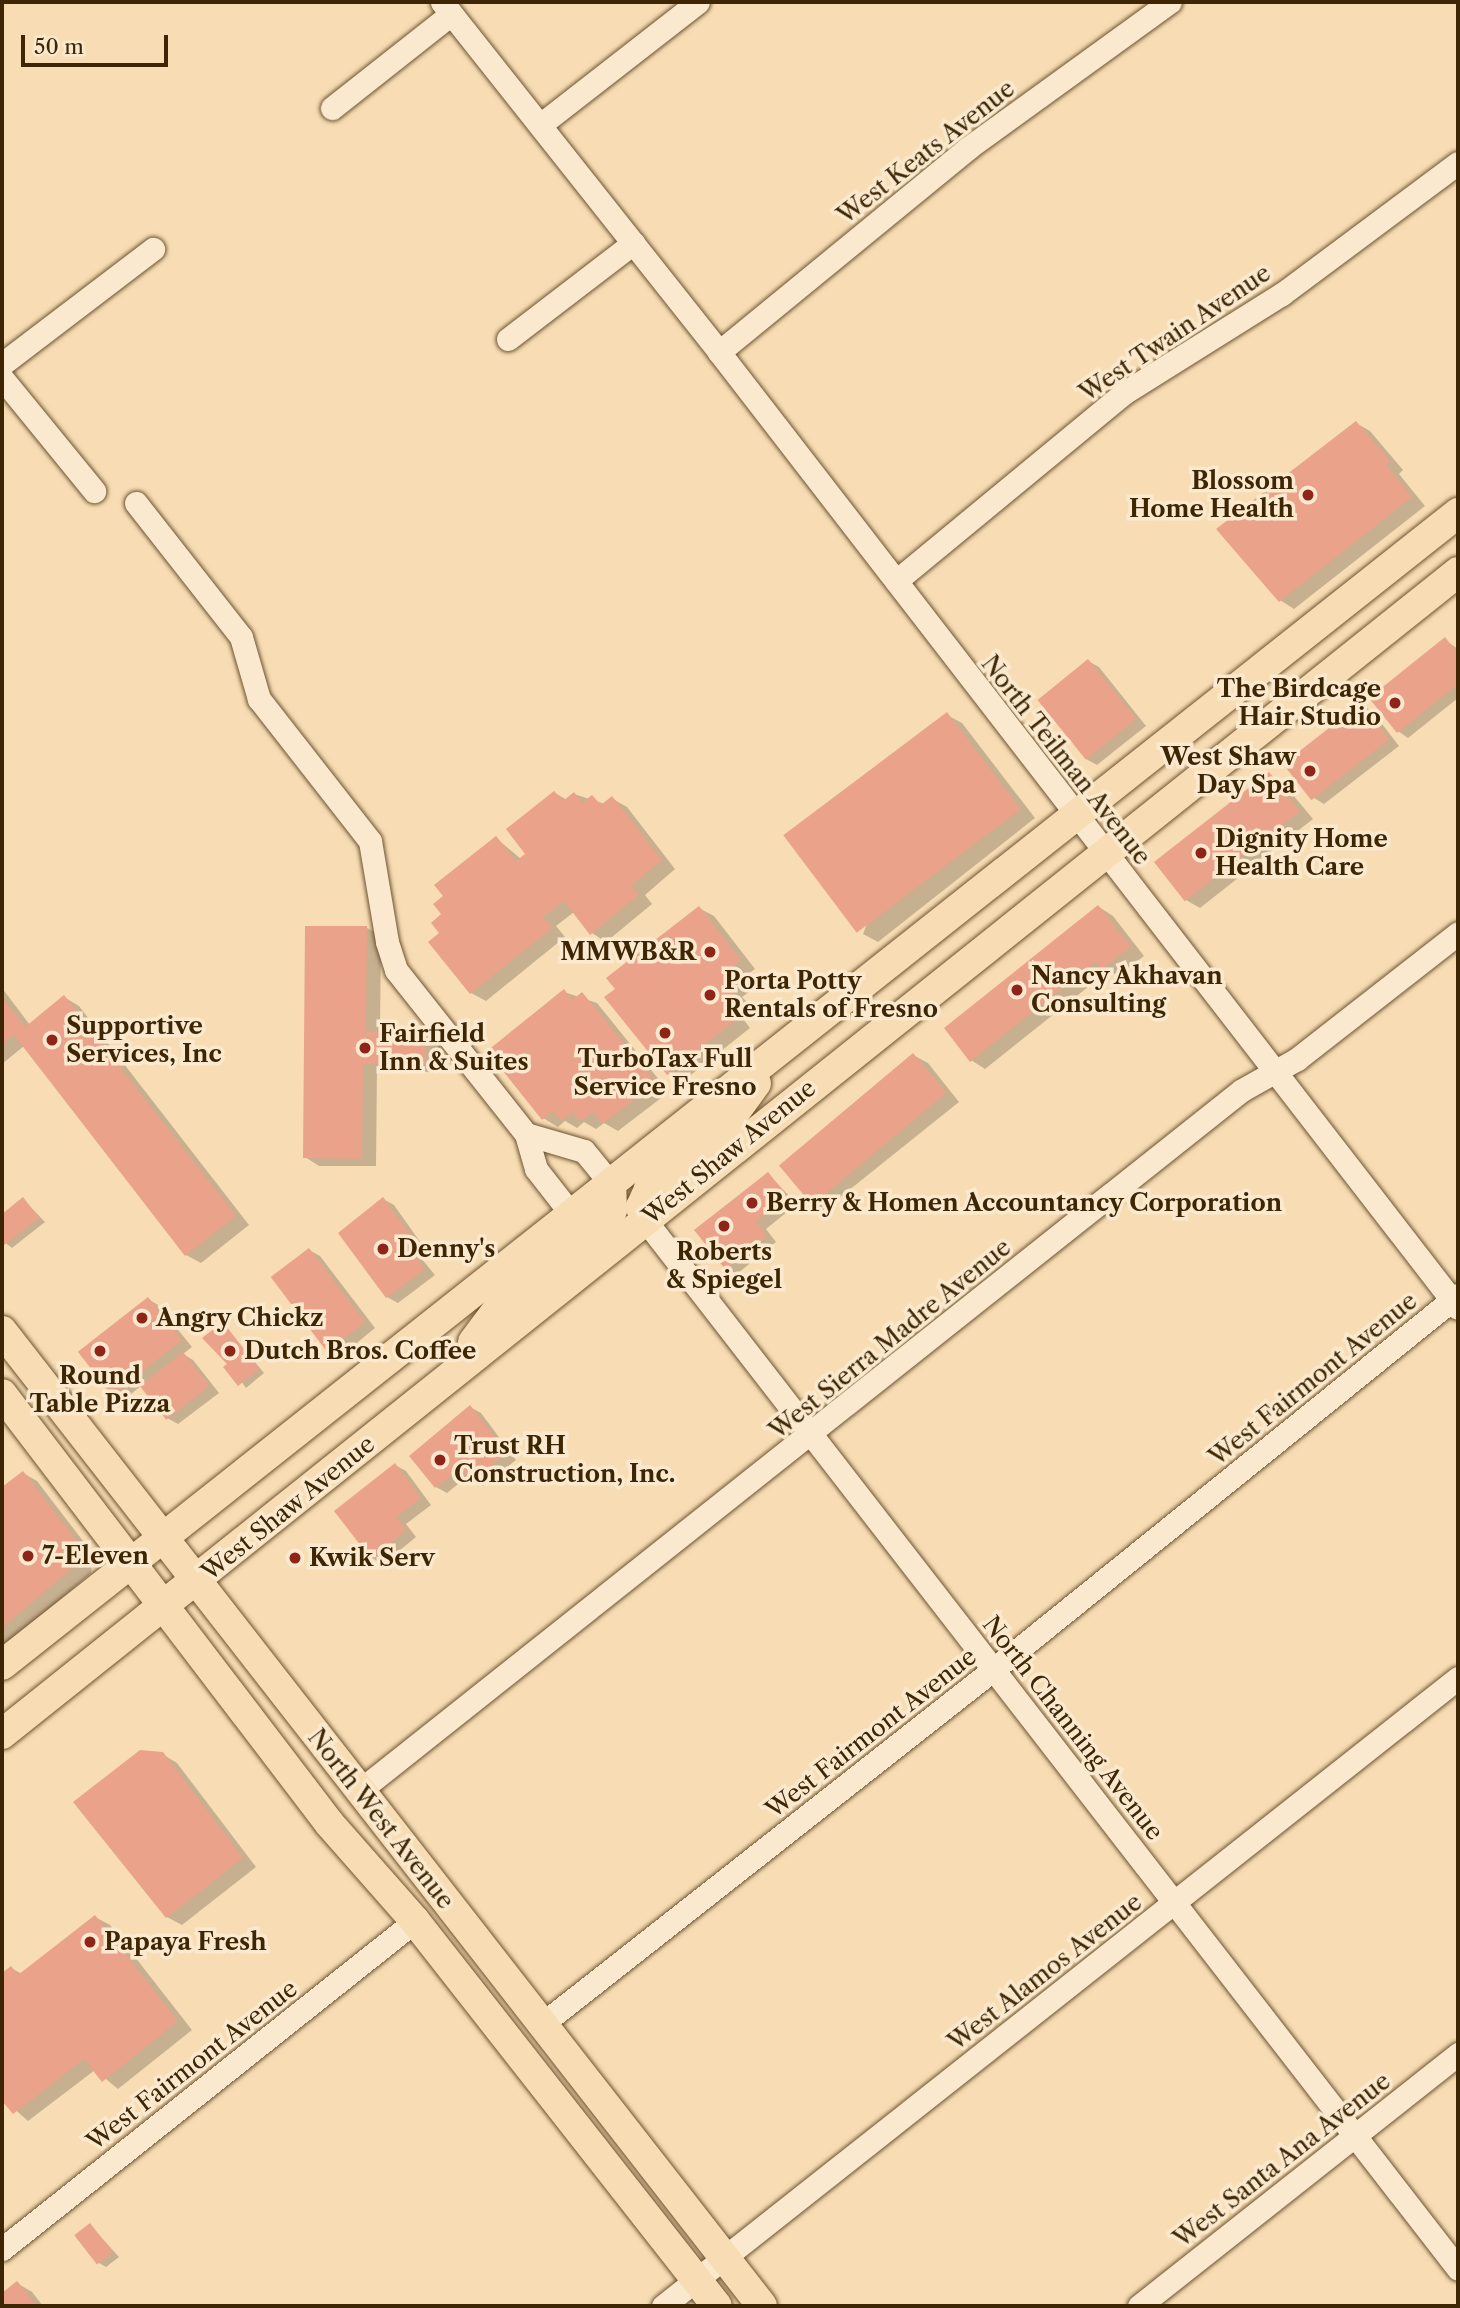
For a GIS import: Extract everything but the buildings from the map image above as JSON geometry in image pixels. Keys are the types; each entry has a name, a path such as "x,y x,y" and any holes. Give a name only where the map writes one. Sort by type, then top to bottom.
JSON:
{"main road":[{"name":"West Shaw Avenue","path":"2,1665 769,1061 1458,513"},
{"name":"West Shaw Avenue","path":"2,1734 197,1582 450,1374 1458,572"},
{"path":"645,1220 641,1208 649,1189 733,1115 769,1061"},
{"path":"450,1374 509,1294 604,1219 611,1210 611,1184"},
{"name":"North West Avenue","path":"2,1331 762,2306"},
{"name":"North West Avenue","path":"2,1394 163,1609 329,1823 415,1921 717,2306"},
{"path":"415,1921 429,1920 446,1931 548,2057 565,2072 585,2080"}],"street":[{"path":"540,125 698,2"},
{"name":"West Keats Avenue","path":"719,352 968,148 1170,2"},
{"name":"North Teilman Avenue","path":"332,108 446,8 719,352 1273,1073 1456,1301"},
{"name":"West Twain Avenue","path":"896,581 1124,393 1282,294 1458,163"},
{"path":"508,339 633,243"},
{"path":"2,365 153,249"},
{"path":"2,378 94,491"},
{"path":"136,503 241,636 259,699 370,841 387,942 396,970 526,1134 536,1169 572,1215"},
{"name":"West Sierra Madre Avenue","path":"359,1791 811,1436 1242,1090 1273,1073 1458,933"},
{"path":"526,1134 584,1151 611,1184"},
{"name":"North Channing Avenue","path":"645,1220 1458,2269"},
{"name":"West Fairmont Avenue","path":"542,2024 1456,1301"},
{"name":"West Alamos Avenue","path":"663,2306 1458,1678"},
{"name":"West Fairmont Avenue","path":"2,2249 415,1921"},
{"name":"West Santa Ana Avenue","path":"1139,2306 1458,2054"}],"place":[{"name":"Blossom Home Health","path":"1308,495"},
{"name":"The Birdcage Hair Studio","path":"1395,703"},
{"name":"West Shaw Day Spa","path":"1310,771"},
{"name":"Dignity Home Health Care","path":"1201,853"},
{"name":"MMWB&R","path":"710,952"},
{"name":"Nancy Akhavan Consulting","path":"1017,990"},
{"name":"Porta Potty Rentals of Fresno","path":"710,995"},
{"name":"TurboTax Full Service Fresno","path":"665,1033"},
{"name":"Supportive Services, Inc","path":"52,1040"},
{"name":"Fairfield Inn & Suites","path":"365,1048"},
{"name":"Berry & Homen Accountancy Corporation","path":"752,1203"},
{"name":"Roberts & Spiegel","path":"724,1226"},
{"name":"Denny's","path":"383,1249"},
{"name":"Angry Chickz","path":"142,1318"},
{"name":"Round Table Pizza","path":"100,1351"},
{"name":"Dutch Bros. Coffee","path":"230,1351"},
{"name":"Trust RH Construction, Inc.","path":"440,1460"},
{"name":"7-Eleven","path":"28,1556"},
{"name":"Kwik Serv","path":"295,1558"},
{"name":"Papaya Fresh","path":"90,1942"}]}
